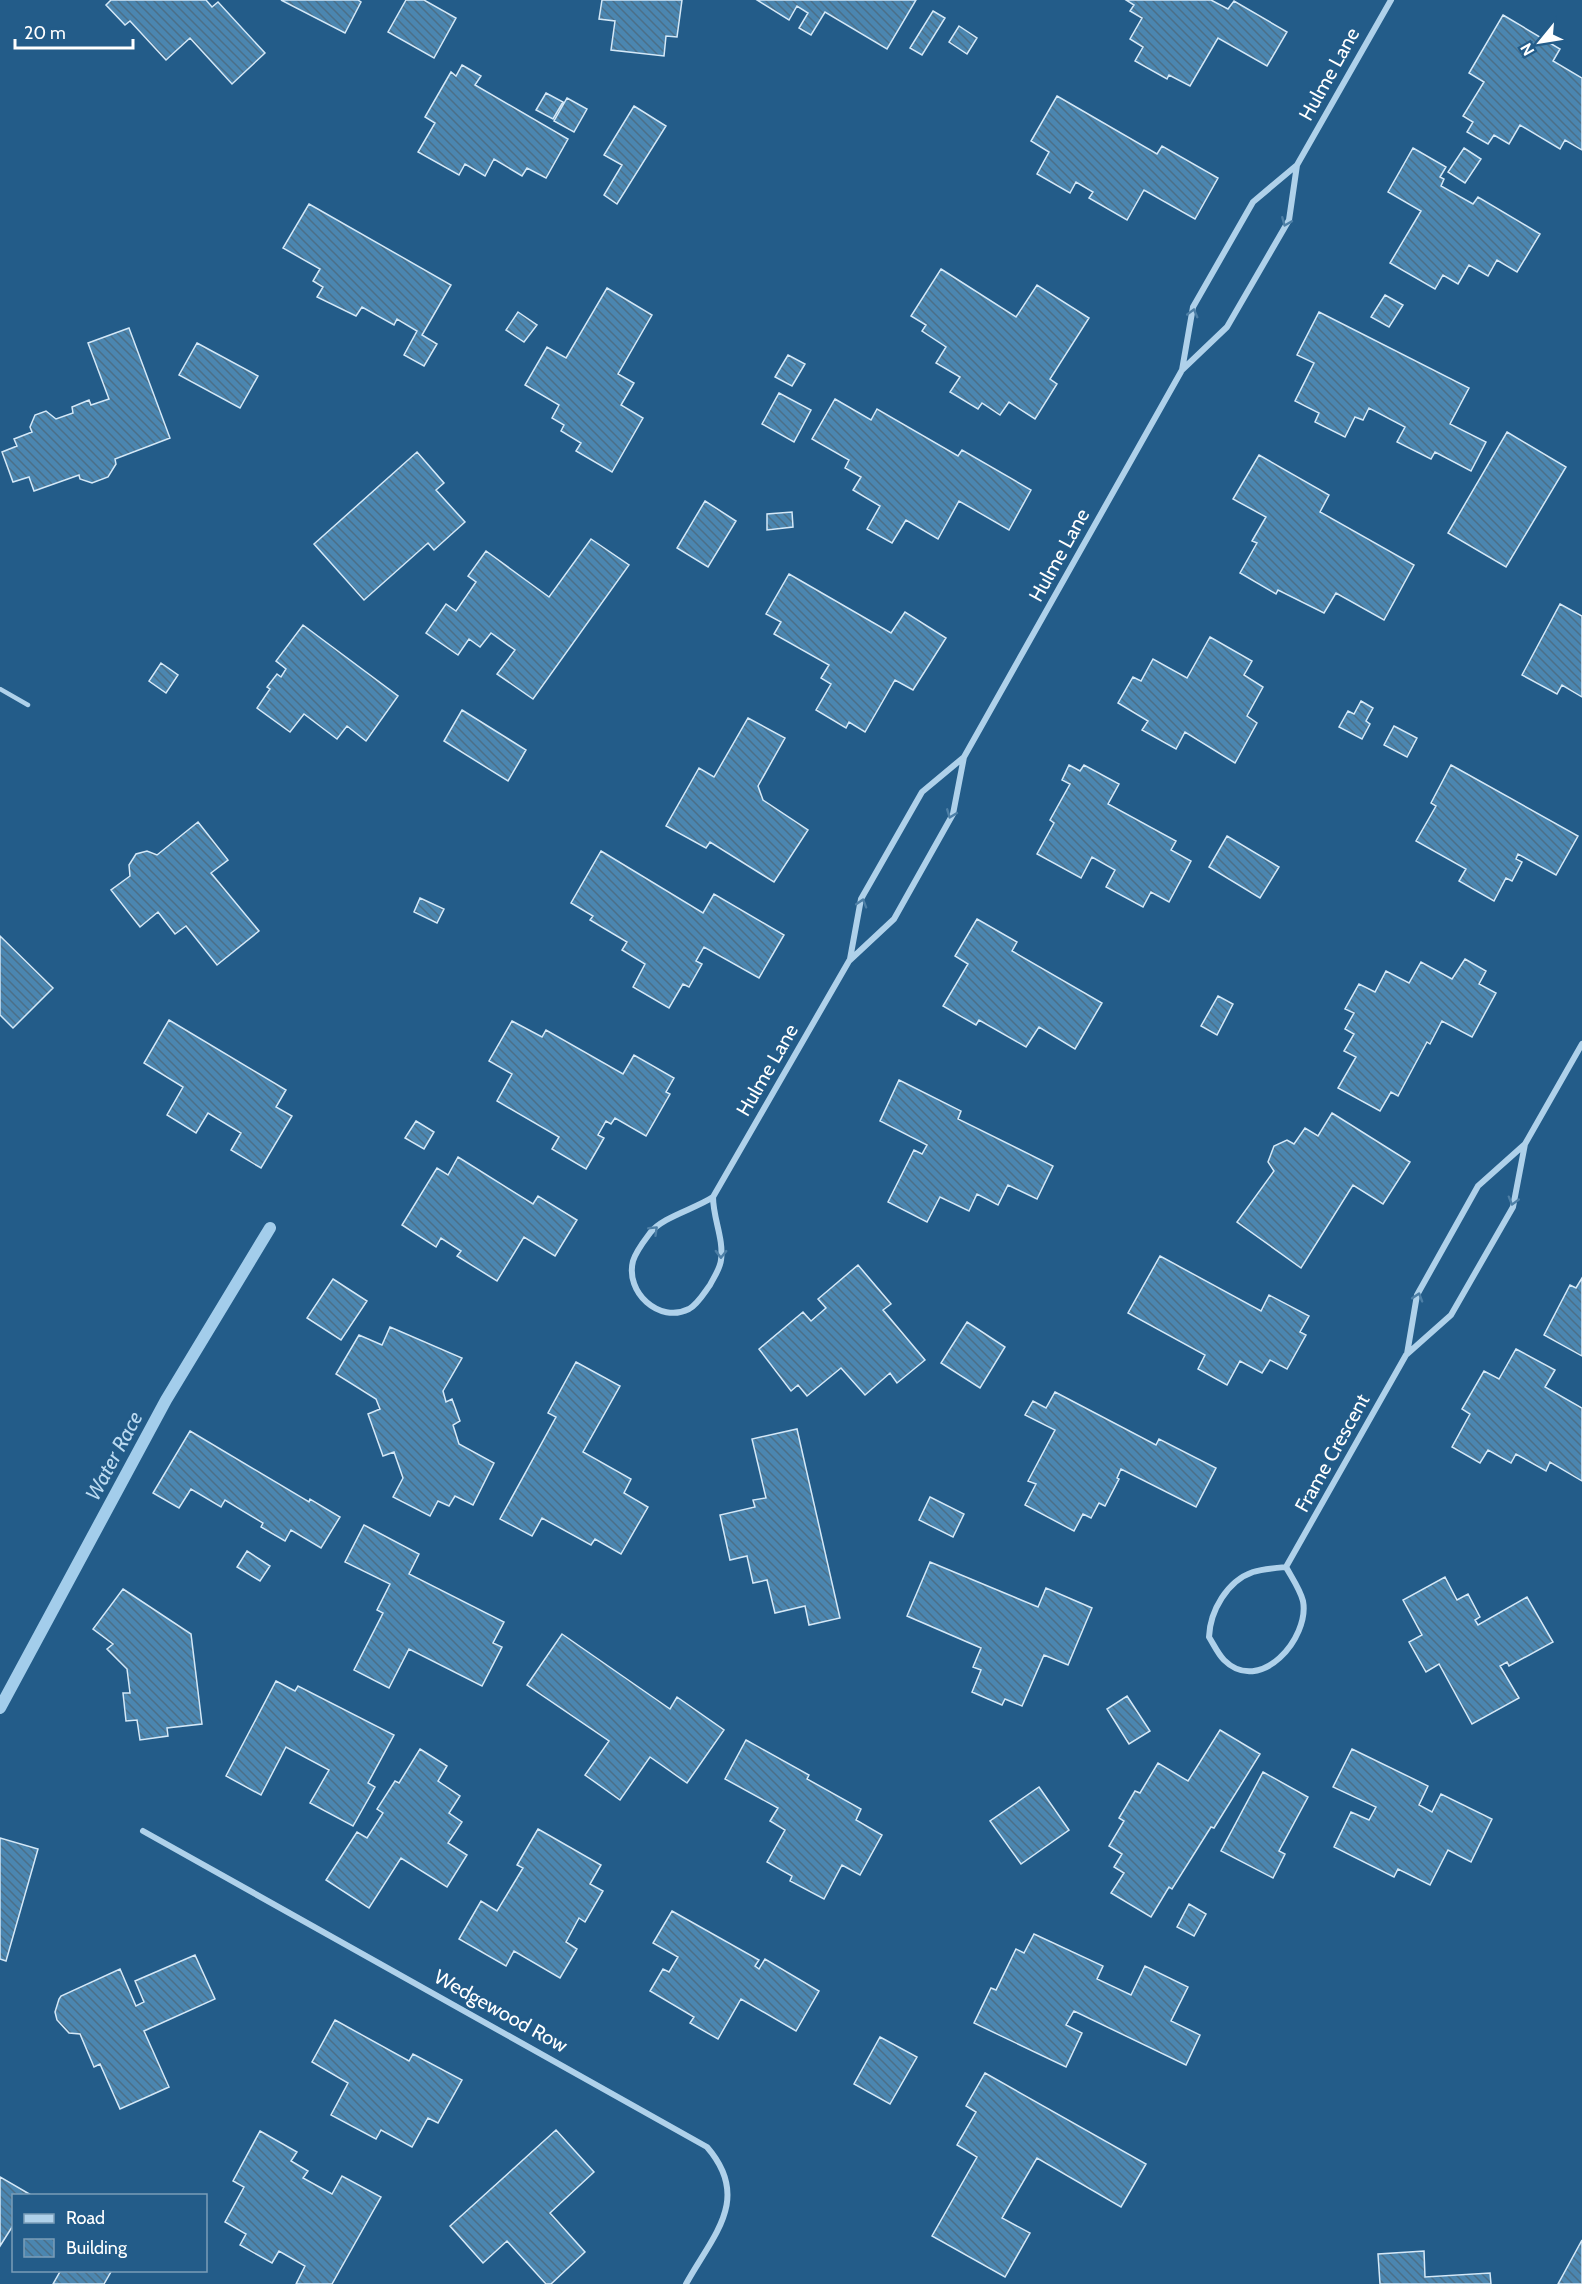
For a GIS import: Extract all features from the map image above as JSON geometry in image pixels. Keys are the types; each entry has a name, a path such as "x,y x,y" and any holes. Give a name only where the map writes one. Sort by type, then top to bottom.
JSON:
{"street":[{"name":"Hulme Lane","path":"1182,370 1193,307 1253,202 1297,165 1390,0"},
{"name":"Hulme Lane","path":"713,1197 849,960 894,919 953,814 964,757 1182,370 1227,327 1289,220 1297,165"},
{"name":"Hulme Lane","path":"849,960 861,899 922,792 964,757"},
{"name":"Frame Crescent","path":"1407,1355 1417,1295 1478,1186 1525,1144 1582,1044"},
{"name":"Frame Crescent","path":"1286,1568 1407,1355 1451,1315 1513,1207 1525,1144"},
{"path":"713,1197 713,1214 722,1249 721,1263 715,1276 701,1298 690,1308 674,1313 650,1305 639,1295 633,1283 632,1270 637,1252 657,1226 713,1197"},
{"path":"1286,1568 1303,1602 1302,1619 1296,1634 1279,1659 1266,1669 1252,1671 1237,1668 1225,1661 1209,1637 1215,1610 1239,1579 1252,1572 1286,1568"},
{"name":"Wedgewood Row","path":"143,1831 707,2147 724,2171 730,2194 726,2212 686,2284"}],"lane":[{"path":"0,689 28,705"}],"building":[{"path":"111,0 206,0 212,7 218,2 265,53 232,84 190,38 166,60 130,21 125,25 106,5"},
{"path":"281,0 358,0 361,2 345,33"},
{"path":"406,0 424,0 456,18 434,58 388,32"},
{"path":"602,0 682,0 677,37 666,36 664,56 611,50 615,21 599,19"},
{"path":"757,0 916,0 887,49 825,12 811,35 799,28 808,13 797,6 789,20"},
{"path":"1126,0 1211,0 1228,9 1234,1 1287,32 1267,66 1218,38 1190,86 1169,75 1167,79 1135,61 1143,47 1130,39 1142,18 1130,11 1134,5"},
{"path":"933,11 945,18 922,55 910,48"},
{"path":"1503,15 1560,49 1553,61 1582,78 1582,150 1565,140 1560,149 1520,125 1509,144 1494,135 1488,144 1467,132 1473,122 1463,116 1484,82 1469,73"},
{"path":"959,26 977,38 967,54 949,42"},
{"path":"462,65 481,76 475,85 568,139 546,178 527,168 522,176 494,159 485,176 465,164 459,175 418,152 435,123 425,117 451,72 456,76"},
{"path":"546,93 563,102 553,119 536,110"},
{"path":"1057,96 1157,154 1162,146 1218,178 1195,219 1144,190 1127,220 1089,198 1093,192 1076,182 1070,193 1037,174 1049,152 1031,141"},
{"path":"567,98 587,109 574,132 554,121"},
{"path":"634,106 666,126 617,204 604,195 622,165 604,155"},
{"path":"1413,148 1446,167 1440,177 1444,179 1441,186 1473,204 1478,197 1540,234 1517,272 1497,260 1488,276 1469,265 1458,284 1443,275 1435,289 1390,263 1421,211 1388,192"},
{"path":"1464,148 1481,159 1465,183 1448,172"},
{"path":"309,204 451,285 422,335 437,344 424,366 404,355 417,331 397,319 394,325 362,307 356,316 317,297 323,287 313,281 320,269 283,248"},
{"path":"941,269 1016,317 1037,285 1089,318 1050,379 1057,384 1035,419 1009,402 1000,415 982,403 978,409 950,392 960,377 936,363 946,347 922,331 926,325 911,316"},
{"path":"607,288 652,315 618,374 634,383 621,405 643,418 612,472 576,451 581,443 561,431 564,425 552,418 559,405 525,385 547,347 566,358"},
{"path":"1385,295 1403,305 1389,327 1371,317"},
{"path":"518,312 537,325 524,342 506,330"},
{"path":"1319,312 1469,388 1450,424 1486,442 1471,471 1435,452 1431,459 1397,442 1405,427 1369,408 1363,420 1355,417 1345,437 1315,422 1319,413 1295,401 1314,363 1297,355"},
{"path":"129,328 170,438 115,459 116,464 108,477 92,483 80,479 79,475 34,491 29,477 13,482 2,452 17,446 14,439 32,432 30,427 35,415 46,411 56,419 73,413 72,407 89,400 91,405 109,399 88,343"},
{"path":"197,343 258,376 240,408 179,375"},
{"path":"788,355 805,364 792,386 775,377"},
{"path":"779,393 811,410 794,442 762,424"},
{"path":"835,399 871,420 877,409 958,456 962,450 1031,490 1009,530 959,501 938,539 906,520 892,543 867,529 880,506 853,490 861,477 845,468 849,460 812,439"},
{"path":"1507,432 1566,467 1506,567 1448,533"},
{"path":"417,452 444,483 436,490 465,522 434,550 428,543 364,600 314,544"},
{"path":"1259,455 1329,495 1320,512 1414,565 1384,620 1336,593 1324,613 1278,590 1276,594 1240,573 1257,543 1252,541 1266,517 1233,499"},
{"path":"705,501 736,521 708,567 677,548"},
{"path":"792,512 793,527 767,530 767,514"},
{"path":"591,539 629,565 533,699 497,674 515,650 491,633 480,647 469,639 458,655 426,633 446,604 456,611 476,582 468,576 486,551 549,597"},
{"path":"789,574 891,633 905,612 946,638 913,690 895,680 865,732 849,722 846,728 816,710 831,684 821,678 829,665 774,634 781,622 766,614"},
{"path":"1560,604 1582,616 1582,697 1562,685 1557,694 1522,675"},
{"path":"303,625 398,696 366,741 347,726 337,739 304,714 290,732 257,708 270,689 267,687 277,674 281,677 286,669 276,661"},
{"path":"1210,637 1252,661 1244,675 1263,687 1247,716 1257,723 1235,763 1185,732 1176,749 1142,730 1148,721 1118,703 1133,677 1141,681 1153,659 1187,678"},
{"path":"161,663 178,675 166,693 149,681"},
{"path":"1361,701 1373,708 1366,721 1370,724 1362,739 1339,727 1348,711 1354,714"},
{"path":"462,710 526,750 508,781 444,741"},
{"path":"748,718 785,738 758,786 763,800 808,830 774,882 710,842 706,848 666,826 699,768 714,777"},
{"path":"1394,726 1417,738 1407,757 1384,745"},
{"path":"1069,765 1080,771 1084,765 1119,784 1108,804 1176,841 1171,850 1191,861 1169,902 1151,892 1143,907 1106,887 1115,870 1092,857 1081,878 1037,854 1054,823 1050,820 1070,784 1062,780"},
{"path":"1451,765 1578,836 1556,875 1518,854 1516,859 1522,862 1512,881 1506,878 1494,901 1459,881 1466,869 1416,841 1436,806 1431,803"},
{"path":"198,822 228,860 211,873 259,931 217,965 186,926 175,934 158,912 140,927 111,890 130,876 129,865 136,854 147,851 157,855"},
{"path":"1227,836 1279,867 1260,898 1209,867"},
{"path":"601,851 703,913 714,894 784,935 759,978 704,947 696,961 702,964 689,987 683,984 669,1008 633,987 645,964 622,950 627,942 590,920 593,916 571,903"},
{"path":"420,898 444,909 437,923 414,912"},
{"path":"977,919 1017,942 1012,951 1102,1003 1075,1049 1039,1027 1026,1047 979,1020 976,1025 943,1006 968,964 955,956"},
{"path":"0,936 53,988 13,1028 0,1015"},
{"path":"1465,959 1486,971 1479,984 1496,993 1472,1037 1442,1021 1430,1044 1427,1042 1398,1096 1391,1092 1380,1111 1338,1088 1356,1057 1344,1051 1354,1034 1345,1029 1354,1013 1345,1009 1359,984 1375,992 1386,971 1409,983 1421,962 1452,979"},
{"path":"1218,996 1233,1004 1217,1035 1201,1026"},
{"path":"169,1020 286,1090 276,1107 292,1116 261,1168 231,1150 241,1133 208,1113 196,1133 167,1115 183,1087 144,1063"},
{"path":"512,1021 542,1037 546,1030 623,1074 634,1055 674,1078 666,1092 670,1094 646,1136 615,1118 611,1124 606,1121 598,1135 604,1138 586,1169 552,1149 559,1137 497,1101 512,1074 489,1061"},
{"path":"899,1080 961,1111 958,1119 1053,1166 1037,1199 1008,1185 998,1205 977,1194 969,1211 940,1197 927,1222 888,1202 914,1150 922,1154 927,1145 880,1121"},
{"path":"1332,1113 1410,1162 1383,1204 1353,1185 1301,1268 1237,1222 1274,1171 1268,1162 1274,1146 1287,1140 1294,1144 1305,1128 1318,1136"},
{"path":"416,1121 434,1132 424,1149 405,1138"},
{"path":"458,1157 533,1204 538,1196 577,1220 555,1256 524,1237 497,1281 457,1256 461,1251 441,1238 436,1247 402,1225 437,1168 448,1175"},
{"path":"1160,1256 1261,1311 1269,1295 1309,1316 1300,1332 1306,1335 1287,1369 1270,1360 1262,1373 1240,1361 1227,1385 1198,1369 1205,1355 1128,1313"},
{"path":"858,1265 891,1304 883,1310 925,1360 897,1383 890,1373 865,1395 841,1368 807,1396 798,1385 791,1391 759,1349 803,1312 811,1321 826,1308 818,1299"},
{"path":"1582,1278 1582,1356 1544,1335 1570,1285 1576,1288"},
{"path":"333,1279 367,1301 341,1340 307,1318"},
{"path":"967,1322 1005,1347 980,1388 941,1363"},
{"path":"390,1327 462,1358 443,1391 446,1402 452,1399 460,1421 453,1425 459,1444 494,1463 473,1505 455,1496 449,1506 438,1501 430,1516 393,1497 403,1478 394,1452 383,1456 368,1414 380,1409 376,1399 336,1374 359,1335 382,1345"},
{"path":"1516,1349 1555,1370 1545,1387 1582,1408 1582,1481 1550,1462 1546,1471 1516,1454 1511,1463 1488,1450 1480,1463 1452,1447 1470,1414 1462,1409 1484,1371 1499,1379"},
{"path":"576,1362 620,1386 583,1452 631,1479 624,1493 648,1507 621,1554 595,1539 591,1545 542,1518 532,1536 500,1519 556,1417 548,1413"},
{"path":"1055,1392 1156,1445 1159,1439 1216,1468 1196,1507 1121,1469 1117,1478 1119,1479 1105,1506 1099,1503 1091,1518 1083,1514 1074,1531 1025,1505 1036,1484 1028,1481 1055,1430 1025,1415 1033,1401 1046,1408"},
{"path":"797,1429 840,1618 809,1625 805,1606 775,1613 767,1580 753,1583 747,1556 730,1560 720,1515 755,1507 753,1500 766,1498 752,1439"},
{"path":"190,1431 309,1502 310,1499 340,1517 321,1548 291,1530 285,1541 261,1527 263,1523 225,1500 221,1507 191,1489 179,1508 153,1493"},
{"path":"930,1497 964,1514 953,1537 919,1520"},
{"path":"364,1525 419,1554 409,1574 504,1622 493,1643 502,1647 482,1686 409,1649 389,1688 354,1670 383,1613 377,1610 390,1584 345,1562"},
{"path":"247,1551 270,1566 260,1581 237,1567"},
{"path":"930,1562 1038,1607 1046,1588 1092,1608 1068,1665 1044,1655 1022,1706 1005,1699 1002,1705 972,1692 981,1670 973,1667 981,1648 907,1616"},
{"path":"1445,1577 1457,1600 1468,1594 1480,1617 1475,1620 1478,1625 1527,1597 1553,1642 1509,1666 1507,1662 1500,1666 1519,1698 1472,1724 1439,1664 1426,1672 1409,1642 1422,1635 1403,1600"},
{"path":"123,1589 191,1634 202,1724 167,1728 168,1736 140,1740 137,1720 126,1721 123,1693 130,1693 127,1669 107,1649 113,1644 93,1629"},
{"path":"562,1634 670,1709 677,1697 724,1730 687,1783 650,1757 620,1800 585,1775 609,1741 527,1685"},
{"path":"276,1681 295,1691 298,1686 394,1735 368,1783 375,1787 353,1826 310,1803 329,1770 286,1747 261,1795 226,1776"},
{"path":"1127,1696 1150,1731 1129,1744 1107,1709"},
{"path":"1220,1730 1260,1754 1214,1828 1211,1827 1172,1889 1169,1887 1151,1917 1111,1893 1124,1873 1114,1867 1122,1854 1109,1846 1124,1821 1119,1818 1135,1791 1140,1793 1158,1763 1188,1781"},
{"path":"746,1740 809,1775 807,1779 861,1809 856,1820 882,1835 860,1875 842,1865 824,1899 790,1881 792,1876 767,1862 785,1830 770,1821 778,1808 725,1779"},
{"path":"420,1749 447,1766 438,1781 460,1796 449,1813 462,1822 448,1843 467,1855 447,1887 401,1858 369,1908 326,1880 357,1832 367,1838 383,1813 377,1809 395,1781 399,1783"},
{"path":"1352,1749 1428,1786 1419,1805 1432,1812 1441,1794 1492,1819 1471,1862 1448,1850 1430,1885 1398,1869 1394,1877 1334,1847 1351,1812 1369,1820 1376,1807 1333,1787"},
{"path":"1263,1772 1308,1797 1279,1851 1285,1854 1273,1878 1221,1851"},
{"path":"1039,1787 1069,1830 1021,1864 990,1821"},
{"path":"538,1829 601,1865 590,1884 603,1891 585,1922 579,1918 566,1942 577,1949 560,1978 514,1951 506,1966 459,1939 481,1901 497,1911 523,1868 517,1865"},
{"path":"0,1838 38,1849 6,1961 0,1959"},
{"path":"1189,1904 1206,1914 1194,1936 1177,1927"},
{"path":"672,1911 759,1960 755,1966 759,1969 765,1959 819,1991 796,2031 741,1999 718,2039 690,2023 694,2017 650,1991 663,1969 669,1972 678,1957 653,1943"},
{"path":"1034,1934 1103,1966 1097,1979 1131,1995 1145,1966 1188,1987 1171,2021 1200,2035 1186,2065 1074,2011 1066,2025 1082,2033 1066,2067 974,2023 991,1988 996,1990 1016,1949 1024,1953"},
{"path":"195,1955 215,1999 144,2031 169,2087 120,2109 100,2064 94,2067 80,2034 69,2033 57,2020 55,2012 59,1999 61,1996 120,1969 136,2006 144,2002 135,1981"},
{"path":"335,2020 409,2061 413,2054 462,2080 438,2123 428,2118 412,2147 381,2130 376,2139 331,2115 348,2083 312,2062"},
{"path":"880,2037 917,2057 890,2104 854,2084"},
{"path":"985,2073 1146,2164 1121,2207 1037,2158 1002,2218 1030,2233 1005,2277 932,2236 977,2157 957,2145 976,2112 966,2106"},
{"path":"556,2130 594,2172 550,2213 585,2252 551,2284 546,2284 507,2241 483,2263 450,2226"},
{"path":"260,2131 297,2152 291,2161 308,2171 303,2178 332,2194 342,2176 381,2197 332,2284 296,2284 305,2266 279,2251 272,2263 240,2245 246,2234 225,2222 244,2187 233,2181"},
{"path":"0,2177 29,2194 12,2194 12,2227 0,2246"},
{"path":"1582,2240 1582,2284 1558,2284"},
{"path":"1424,2251 1425,2277 1490,2273 1491,2284 1380,2284 1378,2254"},
{"path":"60,2272 111,2272 104,2284 53,2284"}],"waterway":[{"name":"Water Race","path":"0,1708 166,1400 270,1228"}]}
